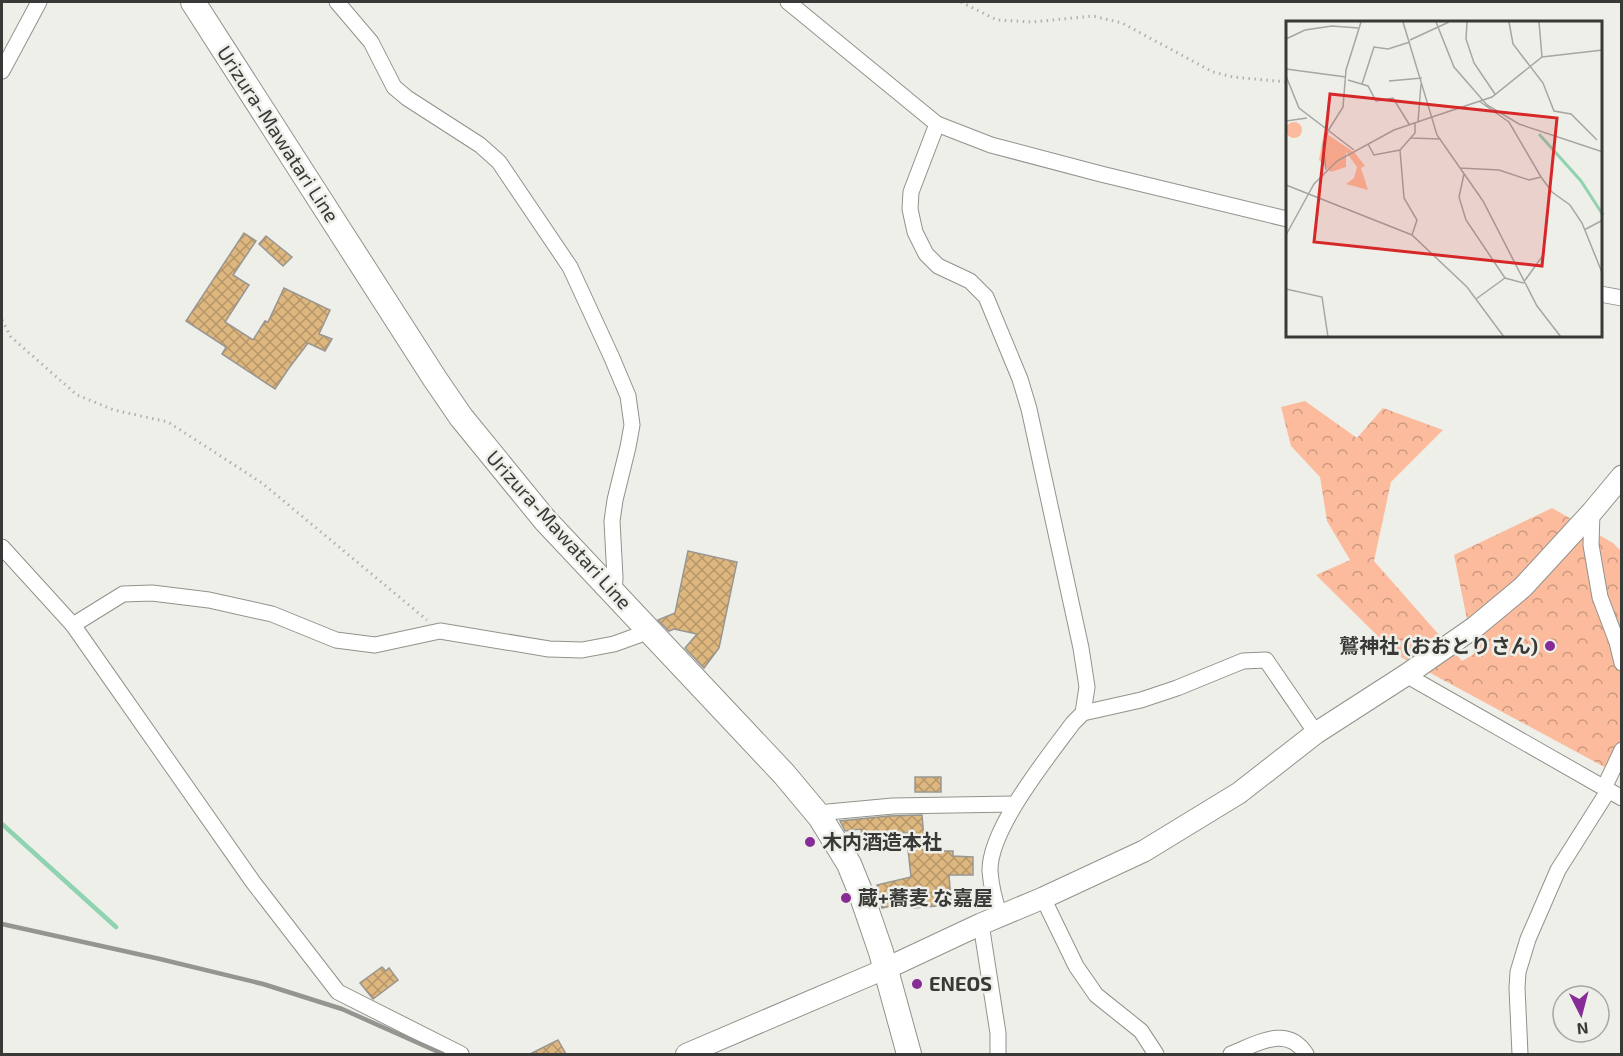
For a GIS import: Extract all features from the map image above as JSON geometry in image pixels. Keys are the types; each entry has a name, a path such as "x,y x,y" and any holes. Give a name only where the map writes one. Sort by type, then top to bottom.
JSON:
{"main road":[{"name":"Urizura-Mawatari Line","path":"193,2 461,417 546,520 784,774 820,817 849,864 860,891 909,1054"},
{"path":"885,969 1144,851 1239,793 1316,733 1475,627 1523,587 1622,476"}],"street":[{"path":"2,71 39,2"},
{"path":"337,2 371,42 394,87 406,98 480,145 498,162 570,267 628,396 632,425 612,520 614,593"},
{"path":"788,2 937,124 991,145 1286,219"},
{"path":"937,124 911,192 910,209 915,232 926,254 938,266 970,281 986,297 1020,379 1029,409 1081,648 1087,687 1083,713"},
{"path":"1602,294 1622,298"},
{"path":"1592,512 1592,545 1600,597 1617,642 1622,663"},
{"path":"2,547 73,625 253,882 338,992 461,1054"},
{"path":"73,625 123,594 152,593 209,600 272,614 336,640 375,645 440,631 549,650 582,650 615,644 650,631"},
{"path":"998,1054 990,920 996,904 990,869 995,845 1014,804 1073,723 1083,713 1141,700 1243,661 1266,660 1316,733"},
{"path":"1406,675 1611,792"},
{"path":"1520,1054 1518,972 1528,939 1558,870 1611,792 1622,750"},
{"path":"820,817 828,812 893,806 1014,804"},
{"path":"1043,898 1076,966 1096,994 1141,1031 1156,1054"},
{"path":"686,1054 885,969"},
{"path":"1231,1054 1269,1040 1287,1038 1300,1045 1306,1054"}],"path":[{"path":"961,2 997,20 1033,22 1093,16 1122,24 1213,72 1233,77 1286,82"},
{"path":"2,320 11,337 77,395 114,410 168,422 262,483 440,631"}],"green space":[{"path":"1305,401 1357,438 1383,408 1443,430 1391,482 1374,561 1462,661 1474,654 1454,555 1552,508 1613,543 1621,551 1621,776 1397,655 1316,575 1350,560 1327,521 1320,477 1291,446 1281,407"}],"building":[{"path":"244,233 256,241 233,275 249,285 225,322 253,340 265,321 268,322 284,288 330,310 319,334 332,339 325,351 308,343 275,389 222,354 226,347 186,321"},
{"path":"266,236 292,257 283,266 259,244"},
{"path":"688,551 737,562 719,648 704,668 685,648 697,634 674,629 669,631 658,620 675,613"},
{"path":"915,777 941,777 941,792 915,792"},
{"path":"922,815 925,851 953,851 953,856 973,857 973,875 949,875 951,900 936,902 936,906 914,908 914,901 882,908 877,885 911,877 904,832 862,836 861,829 845,831 840,821"},
{"path":"382,967 386,971 389,968 398,980 373,999 360,983"},
{"path":"558,1040 566,1054 530,1054"}],"waterway":[{"path":"2,824 116,927"}],"railway":[{"path":"2,924 263,984 342,1009 443,1054"}],"place":[{"name":"鷲神社 (おおとりさん)","path":"1550,646"},
{"name":"木内酒造本社","path":"810,842"},
{"name":"蔵+蕎麦 な嘉屋","path":"846,898"},
{"name":"ENEOS","path":"917,984"}]}
